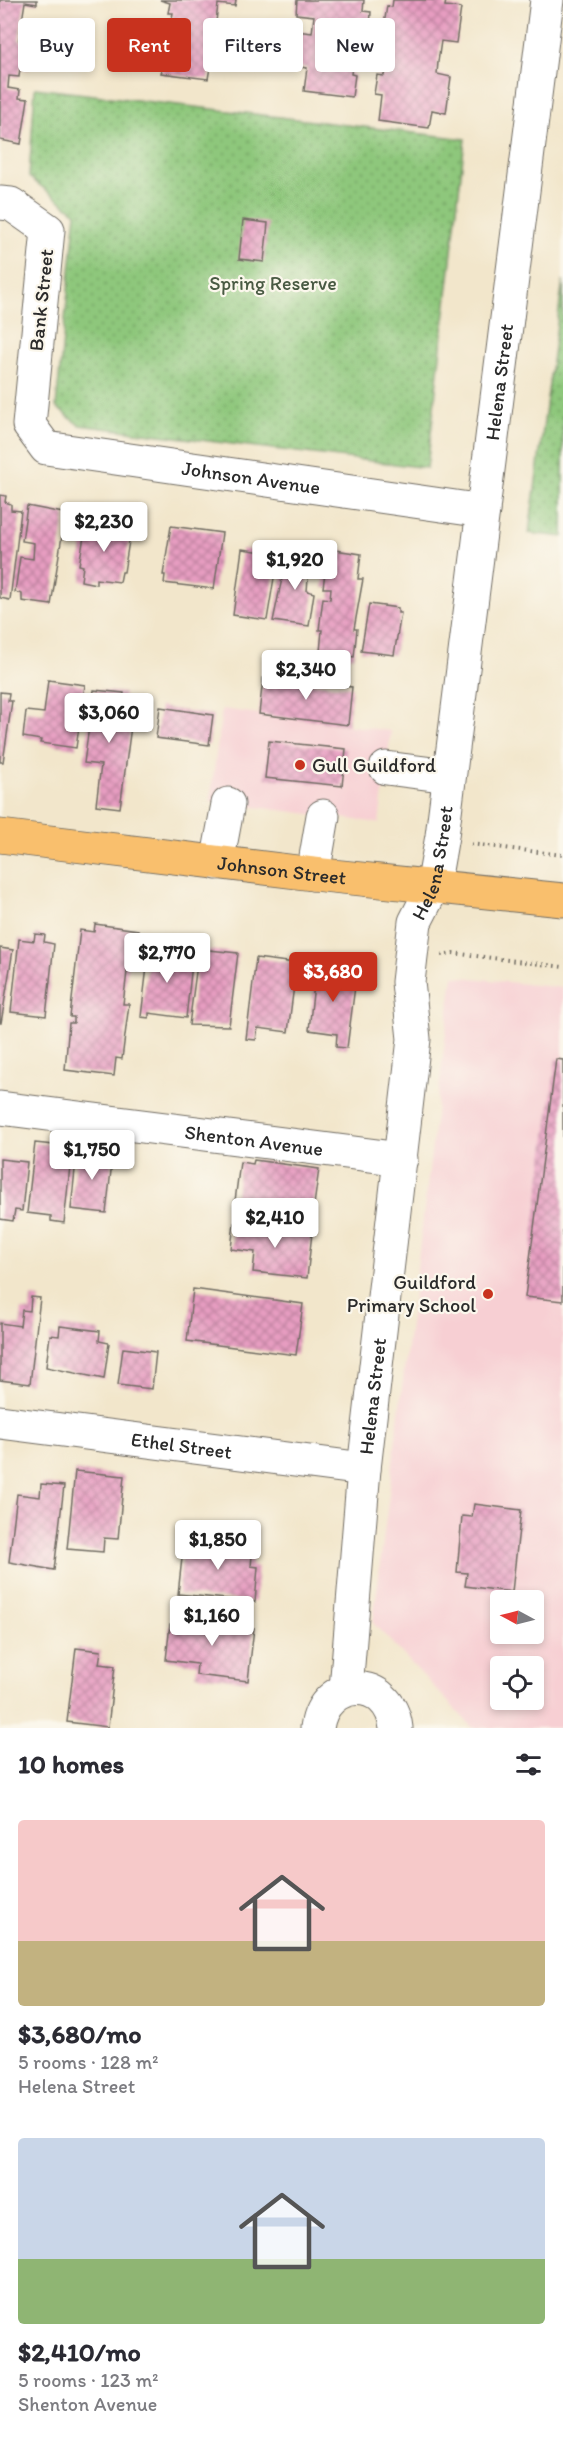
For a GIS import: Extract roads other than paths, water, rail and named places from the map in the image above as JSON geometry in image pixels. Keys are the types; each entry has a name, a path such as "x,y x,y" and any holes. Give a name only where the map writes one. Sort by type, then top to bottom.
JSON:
{"highway":[{"name":"Johnson Street","path":"0,836 313,874 563,900"}],"street":[{"name":"Helena Street","path":"346,1689 364,1469 414,1039 408,982 410,961 415,922 433,887 442,836 547,0"},
{"name":"Bank Street","path":"0,203 11,204 48,230 29,425"},
{"name":"Johnson Avenue","path":"29,425 46,448 483,511"},
{"path":"386,768 449,776"},
{"path":"217,862 228,804"},
{"path":"313,874 323,816"},
{"name":"Shenton Avenue","path":"0,1108 401,1159"},
{"name":"Ethel Street","path":"0,1422 364,1469"},
{"path":"316,1728 321,1710 331,1697 346,1689 361,1688 375,1693 387,1702 395,1716 396,1728"}],"place":[{"name":"Gull Guildford","path":"300,765"},
{"name":"Guildford Primary School","path":"488,1294"}],"park label":[{"name":"Spring Reserve","path":"273,283"}]}
